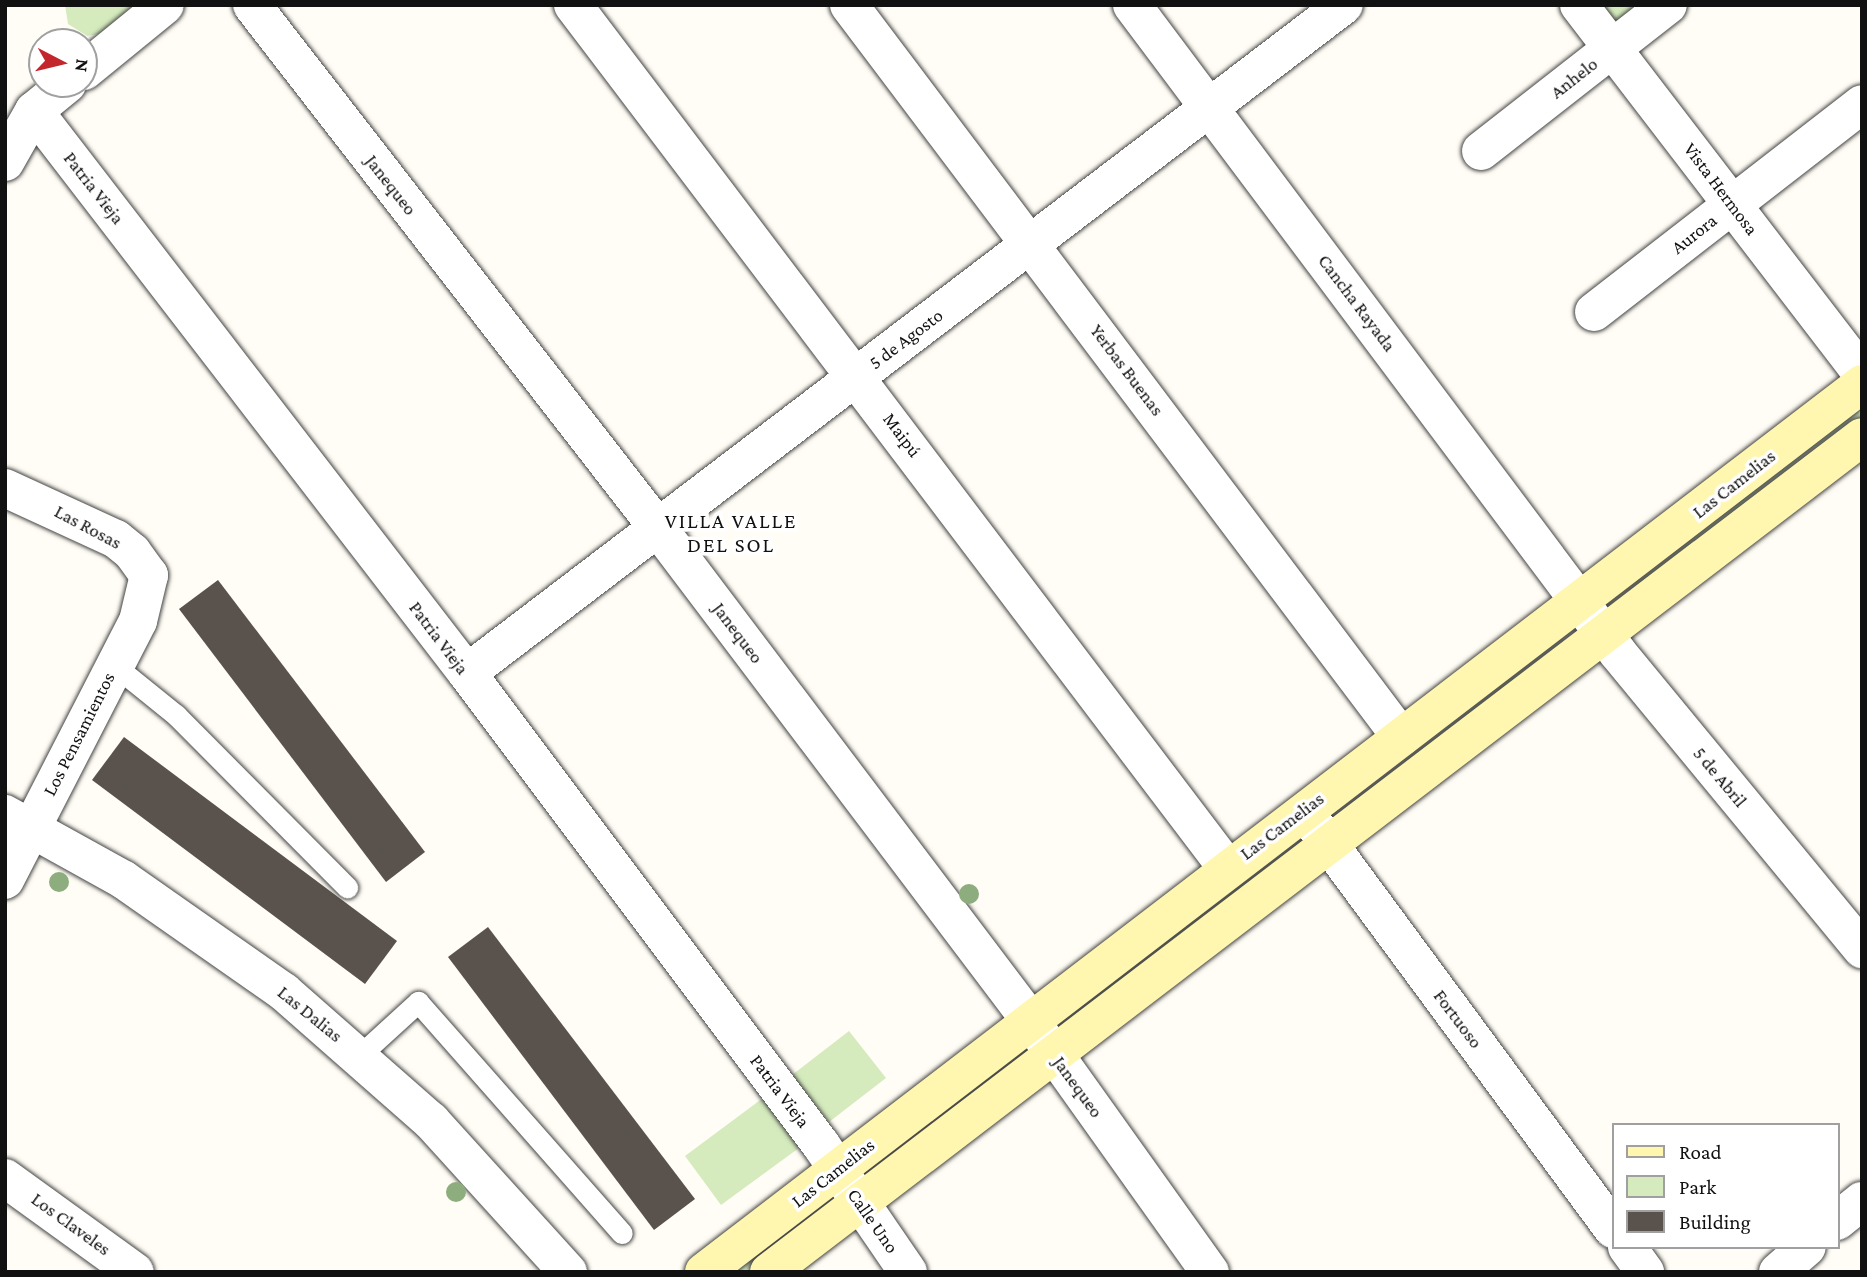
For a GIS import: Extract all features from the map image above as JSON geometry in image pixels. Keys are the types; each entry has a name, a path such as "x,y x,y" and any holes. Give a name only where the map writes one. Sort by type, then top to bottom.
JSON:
{"street":[{"path":"98,60 165,5"},
{"name":"Janequeo","path":"252,5 658,528 1030,1020 1210,1272"},
{"name":"Maipú","path":"573,5 1227,867"},
{"name":"Yerbas Buenas","path":"849,5 1032,244 1401,737"},
{"name":"Cancha Rayada","path":"1132,5 1580,603"},
{"name":"5 de Agosto","path":"467,673 1344,5"},
{"name":"Vista Hermosa","path":"1579,5 1862,374"},
{"name":"Anhelo","path":"1481,151 1668,5"},
{"path":"5,162 20,108 40,98"},
{"name":"Aurora","path":"1594,312 1862,104"},
{"name":"Patria Vieja","path":"20,108 467,673 838,1170"},
{"name":"Las Camelias","path":"704,1272 1227,867 1580,603 1862,384"},
{"name":"Las Camelias","path":"769,1272 861,1205 1054,1054 1330,846 1862,437"},
{"name":"Las Rosas","path":"5,488 116,539 142,565 149,587"},
{"name":"Los Pensamientos","path":"5,880 19,821 114,665 145,606 149,587"},
{"name":"5 de Abril","path":"1580,603 1862,949"},
{"name":"Fortuoso","path":"1303,810 1612,1228"},
{"name":"Las Dalias","path":"19,821 206,934 360,1055 499,1191 568,1272"},
{"name":"Calle Uno","path":"838,1170 908,1272"},
{"name":"Los Claveles","path":"5,1178 135,1272"},
{"path":"1839,1220 1862,1201"},
{"path":"1628,1249 1645,1272"},
{"path":"1778,1272 1805,1249"}],"lane":[{"path":"114,665 176,715 347,887"},
{"path":"360,1055 418,1002 622,1233"}],"green space":[{"path":"65,5 142,5 104,33 98,34 98,28 74,28 68,24"},
{"path":"1595,5 1646,5 1614,30"},
{"path":"1857,410 1862,417 1610,610 1605,603"},
{"path":"1562,638 1566,645 1348,815 1344,808"},
{"path":"1298,843 1303,849 1075,1017 1071,1010"},
{"path":"849,1031 886,1078 829,1122 792,1075"},
{"path":"1024,1046 1029,1054 868,1177 863,1170"},
{"path":"767,1095 803,1145 721,1205 685,1156"},
{"path":"826,1200 831,1207 744,1272 730,1272"}],"building":[{"path":"218,580 425,852 386,882 179,609"},
{"path":"124,737 397,941 365,984 92,780"},
{"path":"488,927 695,1199 654,1230 448,957"}],"district":[{"name":"VILLA VALLE DEL SOL","path":"731,533"}]}
